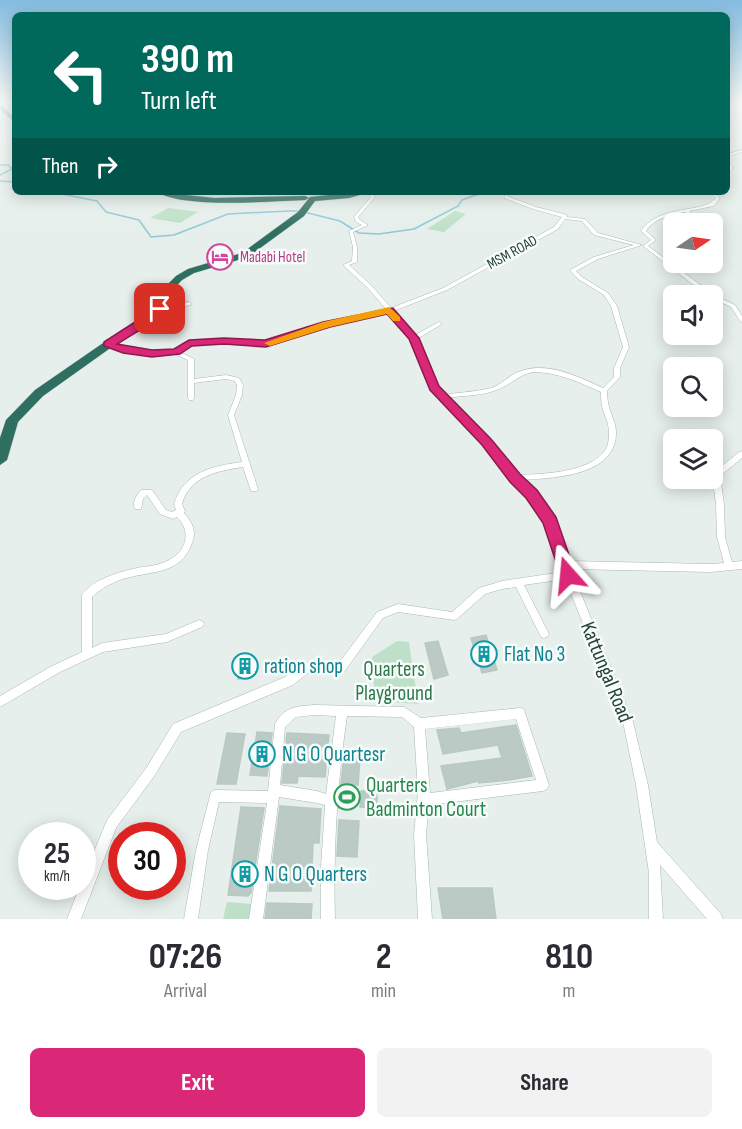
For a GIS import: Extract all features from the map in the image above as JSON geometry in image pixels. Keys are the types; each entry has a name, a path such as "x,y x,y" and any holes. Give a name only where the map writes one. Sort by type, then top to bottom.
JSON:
{"highway":[{"path":"173,195 185,198 309,201 352,195"},
{"path":"200,195 309,201"},
{"path":"0,460 5,436 12,420 39,393 108,344 149,320 160,309 172,285 179,278 191,271 244,255 309,201"}],"street":[{"name":"Kattungal Road","path":"371,195 373,197 356,217 358,221 366,225 354,230 354,262 346,265 369,286 414,338 434,388 487,442 515,478 532,494 550,521 567,570 628,722 642,785 655,873 656,919"},
{"name":"MSM ROAD","path":"108,344 136,352 176,352 189,343 224,341 266,344 327,324 389,310 445,289 556,228 566,216 546,213 505,197 506,195"},
{"path":"515,478 553,475 597,464 612,448 613,431 603,405 604,391 617,377 617,368 626,347 616,308 607,295 581,280 573,270 596,258 643,246 654,240 643,231 644,227 657,218 712,205 718,198 715,195"},
{"path":"686,210 689,213"},
{"path":"564,218 583,220 588,223 591,230 606,238 643,246 697,285"},
{"path":"723,301 733,306 742,320"},
{"path":"160,309 189,304"},
{"path":"178,306 180,314"},
{"path":"414,338 440,324"},
{"path":"176,352 191,359 191,398"},
{"path":"444,397 462,392 490,390 523,372 537,370 575,380 604,391"},
{"path":"192,381 225,377 237,379 240,385 239,395 231,415 254,489"},
{"path":"729,567 721,537 716,475 742,454"},
{"path":"138,507 139,498 144,492 149,492 164,512 173,516 181,511 178,504 183,489 206,473 247,464"},
{"path":"87,654 87,595 94,588 124,575 159,569 182,556 191,534 190,526 178,513"},
{"path":"74,919 111,824 151,771 177,728 289,681 306,668 340,669 380,615 398,608 454,615 482,591 567,570 742,565"},
{"path":"518,582 544,634"},
{"path":"0,702 102,648 166,638 199,624"},
{"path":"256,919 280,724 294,712 314,710 404,712 419,724 520,713 543,785 423,800"},
{"path":"328,919 327,858 330,801 342,712"},
{"path":"419,724 423,800 420,834 425,919"},
{"path":"191,919 202,850 215,796 273,794 330,801"},
{"path":"651,845 716,919"}],"green space":[{"path":"168,208 198,212 180,223 150,218"},
{"path":"455,211 466,214 444,232 427,229"},
{"name":"Quarters Playground","path":"397,641 409,642 418,704 375,701 372,657"},
{"name":"Quarters Badminton Court","path":"337,788 358,789 358,806 352,805 350,809 336,809"},
{"path":"227,902 252,904 249,919 223,919"}],"building":[{"name":"Flat No 3","path":"486,635 497,670 482,673 471,638"},
{"path":"438,641 448,675 434,679 425,643"},
{"name":"ration shop","path":"239,657 254,668 253,676 238,679"},
{"path":"516,725 532,776 479,783 478,781 447,789 441,766 502,758 498,745 443,754 437,730 459,728 461,733"},
{"name":"N G O Quartesr","path":"257,732 272,733 267,776 250,775"},
{"path":"227,733 245,734 236,784 217,784"},
{"path":"287,733 329,735 325,777 298,776 297,783 282,783"},
{"path":"344,756 360,757 358,785 341,784"},
{"path":"361,791 377,791 377,808 360,807"},
{"path":"280,806 321,809 319,843 313,843 311,891 269,891"},
{"path":"241,807 264,808 251,893 248,896 228,895"},
{"name":"N G O Quarters","path":"339,820 359,821 357,857 337,856"},
{"path":"438,888 492,888 496,919 443,919"},
{"path":"267,903 312,904 311,919 265,919"}],"waterway":[{"path":"0,165 8,165 12,169 0,175"},
{"path":"0,181 12,182"},
{"path":"67,195 97,201 106,212 139,220 151,237 174,235 228,214 289,211 300,211 340,221 359,233 379,234 414,229 458,206 462,200 476,195"}],"slow traffic":[{"path":"270,343 327,324 354,320 389,310 396,319"}],"place":[{"name":"Madabi Hotel","path":"220,257"},
{"name":"Flat No 3","path":"484,654"},
{"name":"ration shop","path":"245,666"},
{"name":"N G O Quartesr","path":"262,754"},
{"name":"Quarters Badminton Court","path":"347,797"},
{"name":"N G O Quarters","path":"245,874"}],"route":[{"path":"160,309 149,320 108,344 123,350 152,353 176,352 189,343 224,341 266,344 327,324 354,320 389,310 414,338 434,388 456,408 515,478 532,494 550,521 568,575"}]}
